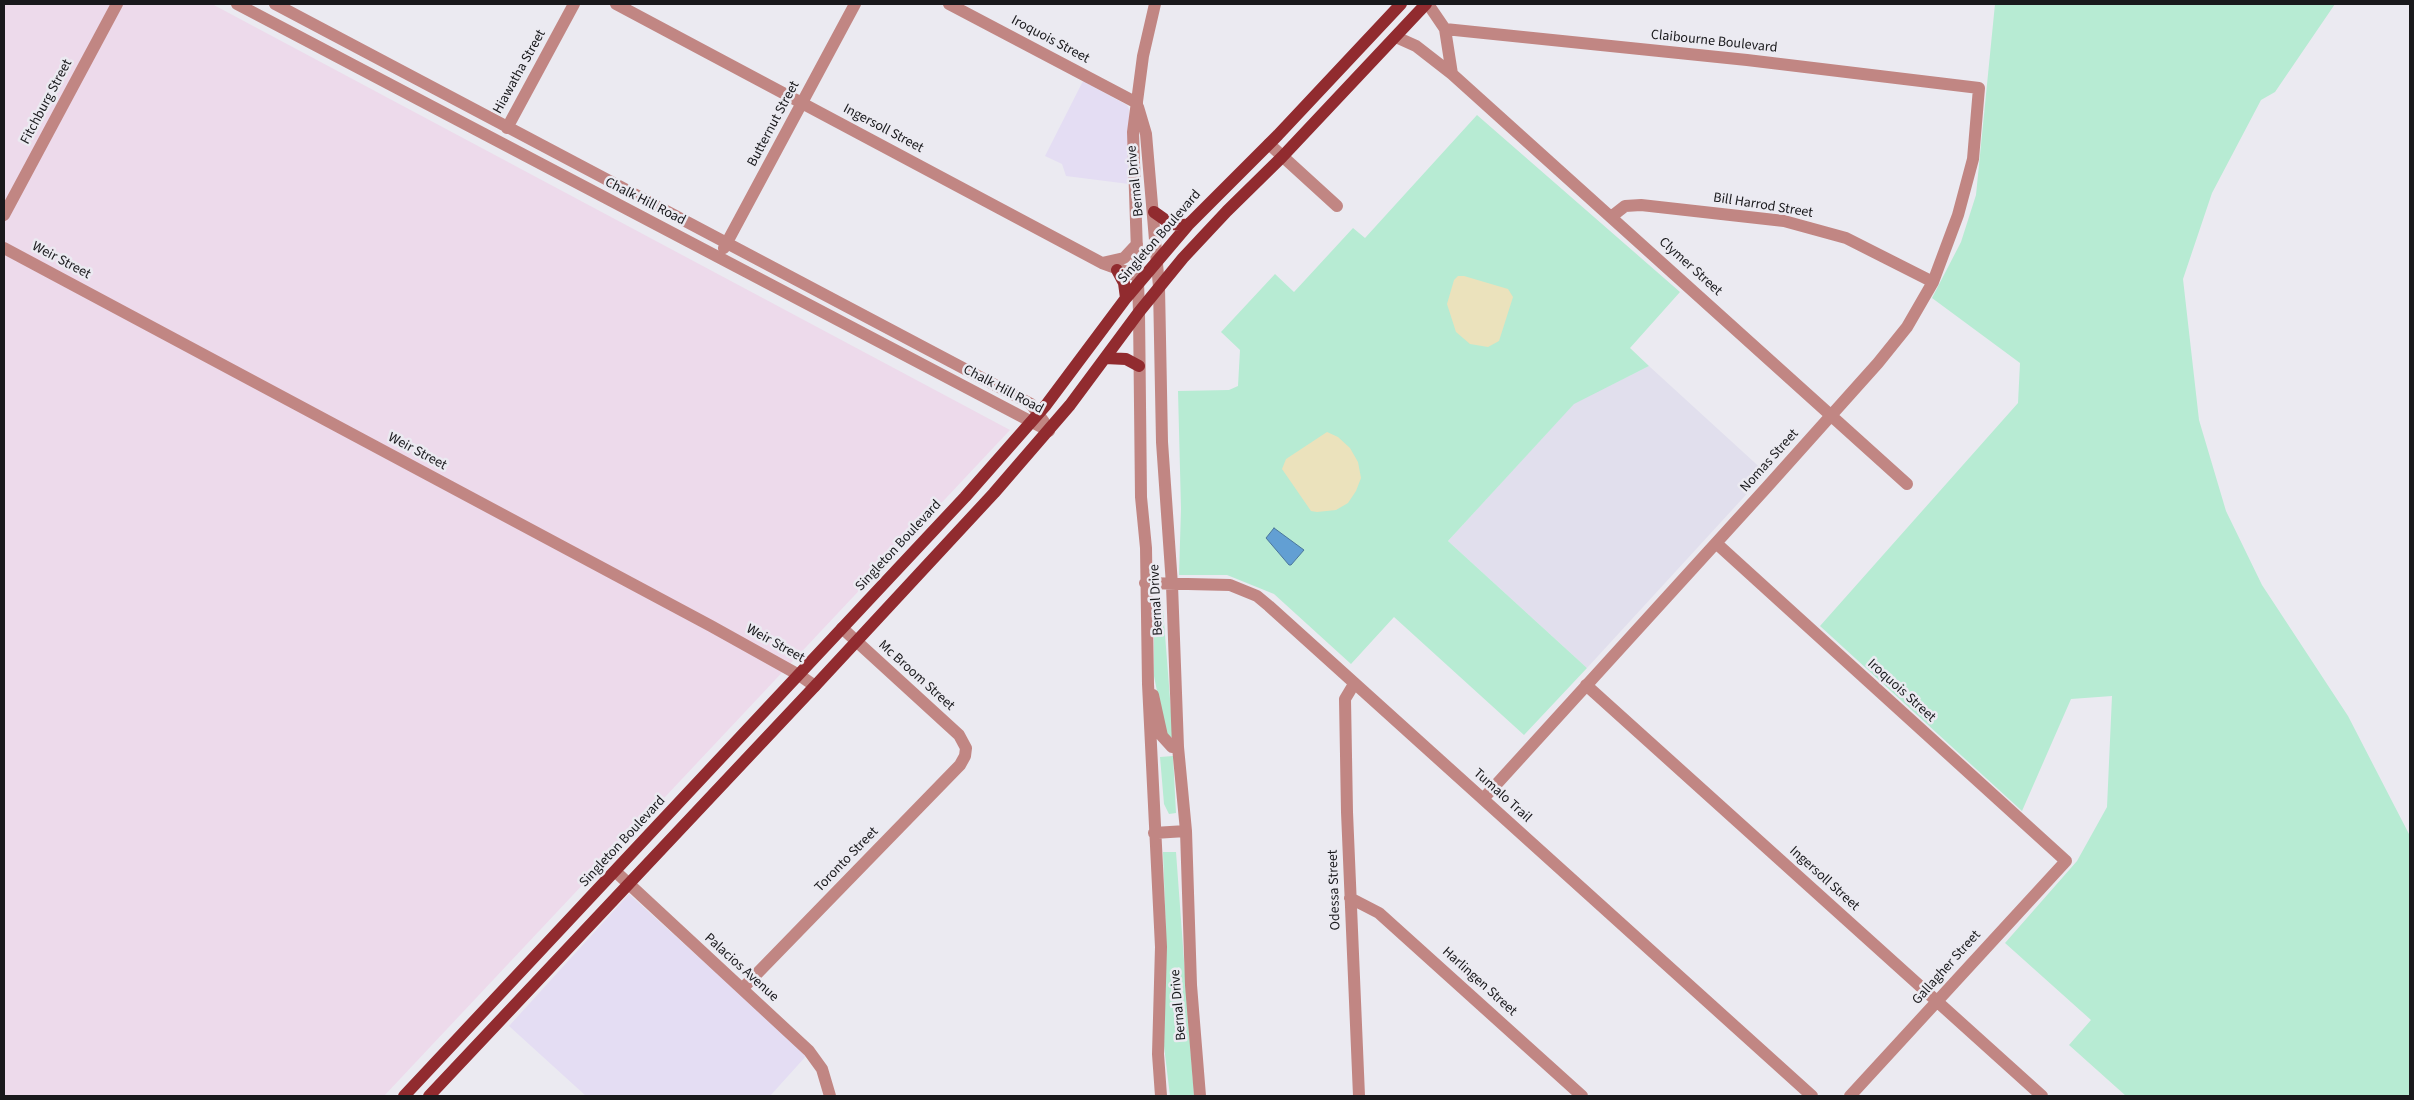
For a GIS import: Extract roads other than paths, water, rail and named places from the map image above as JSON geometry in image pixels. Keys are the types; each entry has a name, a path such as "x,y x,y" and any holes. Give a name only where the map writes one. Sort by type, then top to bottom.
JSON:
{"main road":[{"name":"Singleton Boulevard","path":"404,1096 616,872 1036,418 1138,280 1188,225 1269,144 1401,4"},
{"path":"429,1096 857,642 1049,431 1159,287 1227,211 1282,157 1427,4"},
{"path":"1154,212 1172,224 1188,225"},
{"path":"1117,270 1124,284 1126,298"},
{"path":"1105,358 1126,359 1139,366"},
{"path":"560,932 573,945"}],"street":[{"name":"Fitchburg Street","path":"4,215 117,4"},
{"name":"Chalk Hill Road","path":"237,4 719,257 1036,418 1049,431"},
{"name":"Hiawatha Street","path":"507,128 574,4"},
{"name":"Ingersoll Street","path":"616,4 1102,263 1138,280"},
{"name":"Butternut Street","path":"719,257 855,4"},
{"name":"Iroquois Street","path":"949,4 1137,103"},
{"name":"Bernal Drive","path":"1155,4 1143,56 1133,132 1139,312 1141,497 1146,548 1145,583 1148,684 1161,947 1158,1054 1161,1096"},
{"path":"1427,4 1445,29 1452,74"},
{"name":"Chalk Hill Road","path":"283,6 507,128 728,242 1031,404 1036,418"},
{"path":"277,25 283,6"},
{"name":"Claibourne Boulevard","path":"1445,29 1746,60 1979,88"},
{"name":"Clymer Street","path":"1396,37 1416,46 1452,74 1907,484"},
{"path":"379,79 387,64"},
{"name":"Nomas Street","path":"1483,799 1878,363 1907,327 1933,282 1958,215 1973,160 1979,88"},
{"name":"Bernal Drive","path":"1137,103 1146,134 1159,287 1162,442 1172,585 1178,747 1186,831 1191,985 1200,1096"},
{"path":"1269,144 1337,206"},
{"path":"541,164 549,150"},
{"path":"571,180 579,166"},
{"name":"Bill Harrod Street","path":"1612,217 1625,206 1641,205 1784,221 1846,238 1933,282"},
{"path":"1102,263 1124,258 1137,244"},
{"name":"Weir Street","path":"4,248 799,675 815,686"},
{"name":"Iroquois Street","path":"1716,543 2066,861"},
{"name":"Tumalo Trail","path":"1145,583 1230,585 1257,596 1812,1096"},
{"name":"Mc Broom Street","path":"842,628 959,735 966,748"},
{"path":"1148,684 1156,700 1162,736 1172,747 1178,747"},
{"name":"Odessa Street","path":"1354,684 1345,699 1350,898 1358,1096"},
{"name":"Ingersoll Street","path":"1586,685 2042,1096"},
{"name":"Toronto Street","path":"742,989 960,765 966,748"},
{"path":"1154,833 1186,831"},
{"name":"Gallagher Street","path":"1850,1096 2066,861"},
{"name":"Palacios Avenue","path":"616,872 810,1052 822,1069 830,1096"},
{"name":"Harlingen Street","path":"1350,898 1379,913 1582,1096"}],"water":[{"path":"1274,528 1304,550 1291,565 1266,538"}]}
